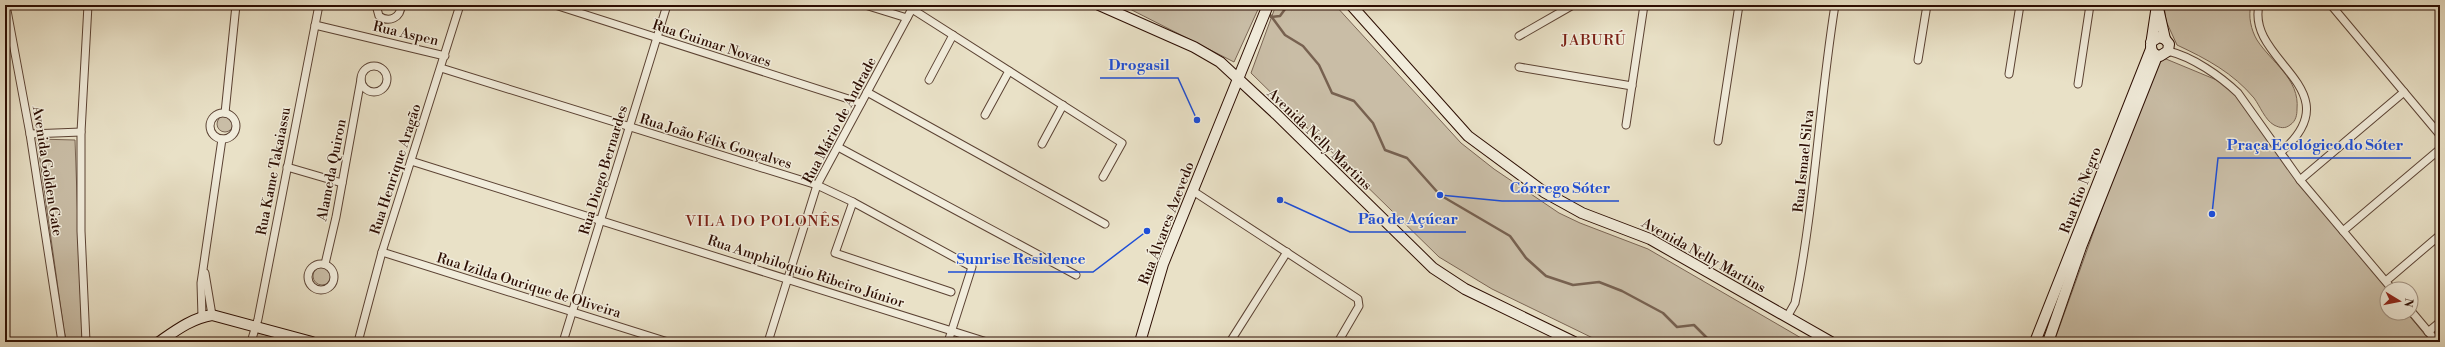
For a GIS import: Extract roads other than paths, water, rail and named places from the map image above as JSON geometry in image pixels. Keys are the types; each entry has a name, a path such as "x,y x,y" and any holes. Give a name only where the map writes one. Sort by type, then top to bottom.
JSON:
{"main road":[{"name":"Avenida Nelly Martins","path":"1099,5 1197,48 1220,62 1239,78 1433,268 1465,289 1574,342"},
{"name":"Rua Álvares Azevedo","path":"1140,342 1164,264 1268,5"},
{"name":"Avenida Nelly Martins","path":"1351,5 1468,136 1538,188 1564,205 1650,239 1831,342"},
{"name":"Rua Rio Negro","path":"2157,5 2165,39 2169,44 2168,51"},
{"name":"Rua Rio Negro","path":"2048,342 2153,49 2157,5"},
{"path":"2165,39 2159,37 2153,49 2164,55 2168,51"},
{"name":"Rua Rio Negro","path":"2035,342 2153,49"},
{"path":"159,342 180,327 207,316 257,326 312,342"}],"street":[{"name":"Avenida Golden Gate","path":"6,5 30,134 62,342"},
{"name":"Avenida Golden Gate","path":"86,342 81,231 81,132 88,5"},
{"path":"225,112 236,5"},
{"name":"Rua Kame Takaiassu","path":"252,342 257,326 319,5"},
{"path":"376,5 379,16 388,20 394,19 400,12 401,5"},
{"name":"Rua Henrique Aragão","path":"358,342 382,252 460,5"},
{"name":"Rua Guimar Novaes","path":"555,5 656,39 861,103"},
{"name":"Rua Diogo Bernardes","path":"563,342 602,220 667,5"},
{"path":"865,5 907,18"},
{"path":"1520,36 1573,5"},
{"path":"1626,125 1644,5"},
{"path":"1718,141 1740,5"},
{"name":"Rua Ismael Silva","path":"1788,317 1795,303 1813,200 1824,70 1835,5"},
{"path":"1918,60 1927,5"},
{"path":"2010,74 2020,5"},
{"path":"2078,84 2090,5"},
{"path":"2259,5 2259,28 2265,40 2289,69 2301,87 2304,96 2306,112 2304,122 2297,139 2281,152"},
{"path":"2331,5 2440,135"},
{"path":"913,7 1122,143 1103,177"},
{"name":"Rua Mário de Andrade","path":"768,342 817,185 913,7"},
{"name":"Rua Aspen","path":"315,25 445,56"},
{"path":"929,80 954,35"},
{"path":"2168,51 2182,56 2226,82 2238,93 2300,180 2386,281 2440,235"},
{"path":"1519,67 1632,86"},
{"name":"Rua João Félix Gonçalves","path":"441,68 817,185 853,202 972,267 952,331"},
{"path":"985,115 1009,70"},
{"name":"Alameda Quiron","path":"325,264 342,183 361,79"},
{"path":"868,92 1106,224"},
{"path":"2300,180 2404,92"},
{"path":"1042,144 1063,105"},
{"path":"225,112 234,118 236,130 228,138 222,139 213,134 210,124 215,115 225,112"},
{"path":"30,134 81,132"},
{"path":"207,316 200,298 222,139"},
{"path":"838,147 1076,275"},
{"path":"2343,231 2440,149"},
{"name":"Rua Amphiloquio Ribeiro Júnior","path":"411,161 986,342"},
{"path":"287,167 342,183"},
{"path":"1193,191 1358,300 1359,306 1338,342"},
{"path":"853,202 835,253 951,292"},
{"name":"Rua Izilda Ourique de Oliveira","path":"382,252 668,342"},
{"path":"1230,342 1287,252"},
{"path":"2419,321 2437,342"},
{"path":"2428,332 2440,322"},
{"path":"948,342 952,331"}],"waterway":[{"path":"1271,17 1280,16 1288,5"},
{"path":"1268,12 1285,35 1303,46 1319,65 1332,93 1354,101 1373,123 1385,150 1407,158 1440,195 1510,236 1526,258 1546,276 1573,285 1599,282 1622,291 1663,313 1677,327 1694,325 1711,342"}],"place":[{"name":"Drogasil","path":"1197,120"},
{"name":"Córrego Sóter","path":"1440,195"},
{"name":"Pão de Açúcar","path":"1280,200"},
{"name":"Praça Ecológico do Sóter","path":"2212,214"},
{"name":"Sunrise Residence","path":"1147,231"}],"district":[{"name":"JABURÚ","path":"1594,40"},
{"name":"VILA DO POLONÊS","path":"763,221"}]}
